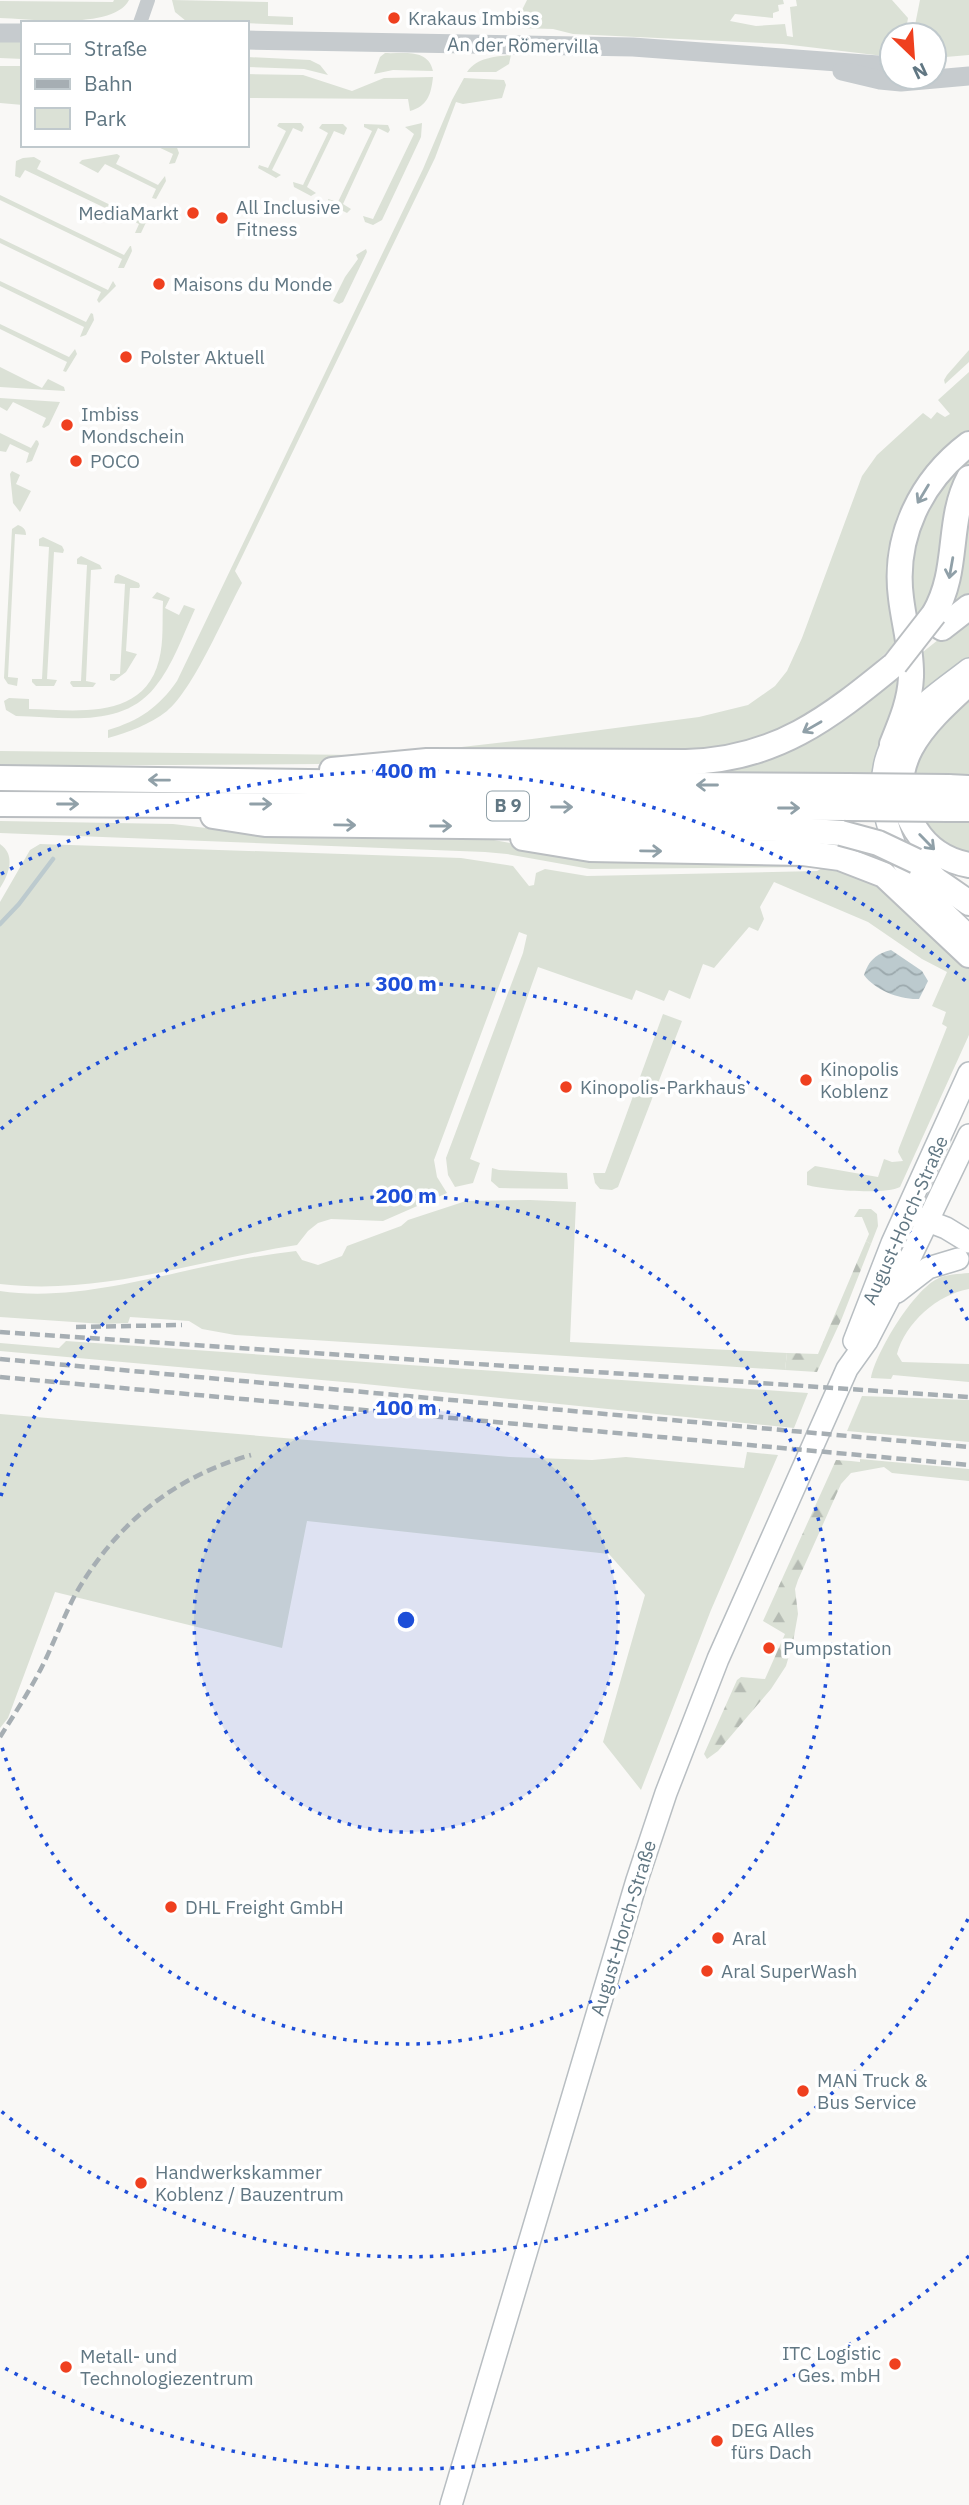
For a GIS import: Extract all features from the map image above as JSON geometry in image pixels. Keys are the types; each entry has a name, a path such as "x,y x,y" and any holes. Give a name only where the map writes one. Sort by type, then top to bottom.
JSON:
{"highway":[{"path":"892,744 906,707 911,675 899,578 904,541 913,514 926,489 944,466 969,444"},
{"path":"938,621 950,576 957,509 969,478"},
{"path":"227,781 406,762 686,762 727,758 771,746 810,728 887,670 938,621 969,607"},
{"path":"969,683 921,731 909,751 901,781 904,803 921,837 945,857 969,865"},
{"name":"B 9","path":"0,778 958,798"},
{"name":"B 9","path":"0,804 848,797"},
{"path":"168,804 203,814 265,824 779,829 841,833 878,843 969,886"},
{"path":"488,827 526,838 590,849 803,853 840,858 884,875 969,955"},
{"path":"916,862 946,888 969,903"}],"main road":[{"path":"969,669 915,712 892,744 882,783 886,816 895,843 909,870 928,896 969,936"},
{"name":"August-Horch-Straße","path":"451,2505 629,1905 666,1793 718,1659 847,1369 854,1338 969,1073"},
{"name":"August-Horch-Straße","path":"847,1369 867,1341 969,1135"},
{"path":"944,1189 948,1217 963,1249"},
{"path":"906,1213 925,1228 940,1252 963,1249"},
{"path":"888,1300 928,1268 963,1249"}],"street":[{"path":"141,21 148,0"},
{"path":"0,33 21,33"},
{"name":"An der Römervilla","path":"248,40 633,47 878,65"},
{"name":"An der Römervilla","path":"798,60 893,82 969,77"},
{"path":"948,67 969,66"}],"green space":[{"path":"129,0 107,16 90,19 50,21 0,18 0,1"},
{"path":"172,0 268,2 268,16 293,17 293,25 248,23 248,21 186,21 175,12"},
{"path":"527,0 783,0 784,4 778,5 779,11 773,13 773,18 735,14 730,21 756,26 785,24 787,36 793,37 790,7 797,6 796,0 892,0 908,18 907,21 878,21 878,55 783,44 573,34 553,29 519,28 519,16"},
{"path":"920,0 969,0 969,55 948,57 948,21 916,21"},
{"path":"0,40 21,41 21,59 0,58"},
{"path":"385,53 421,55 433,71 393,70 374,74 380,57"},
{"path":"511,55 509,64 496,72 467,72 476,63"},
{"path":"248,57 310,60 320,65 328,75 304,69 248,67"},
{"path":"0,66 21,66 21,105 0,103"},
{"path":"248,74 303,75 352,91 384,78 433,77 428,99 410,111 408,99 250,98 249,108"},
{"path":"464,78 504,80 506,85 502,98 463,104 456,102 435,158 235,571 242,583 208,651 187,687 167,711 139,728 108,738 108,730 147,712 177,681"},
{"path":"279,123 301,123 304,127 302,132 293,128 272,170 281,175 276,178 258,168 259,165 268,168 286,131 277,126"},
{"path":"422,123 421,137 382,220 373,225 365,222 363,216 373,219 414,134 405,127"},
{"path":"322,124 343,124 347,128 344,135 334,131 307,187 316,193 311,196 294,187 293,182 303,185 328,133 319,128"},
{"path":"364,124 388,125 390,130 388,133 378,128 343,204 351,209 347,213 329,204 328,199 338,202 372,131 364,127"},
{"path":"158,147 177,147 179,153 175,163 169,164 173,154"},
{"path":"117,154 120,156 116,164 158,185 165,176 166,181 156,199 152,198 156,189 105,164 98,173 79,163 82,160"},
{"path":"34,157 41,161 37,169 141,220 145,212 148,212 149,216 141,233 135,233 139,224 25,170 20,178 15,176 16,161"},
{"path":"0,195 124,255 131,246 132,251 124,268 118,268 122,259 0,200"},
{"path":"0,238 108,290 113,281 116,286 99,303 97,300 101,292 0,243"},
{"path":"366,249 367,252 343,302 339,304 333,301 358,259 356,255"},
{"path":"0,281 86,322 91,313 94,320 86,335 80,337 84,327 0,286"},
{"path":"0,324 69,357 75,349 77,354 66,372 63,371 67,362 0,329"},
{"path":"969,350 969,362 945,384 947,375"},
{"path":"0,367 42,388 48,379 64,387 65,391 0,387"},
{"path":"969,372 969,435 925,475 901,639 842,693 794,724 743,744 690,751 391,756 318,764 0,766 0,751 357,755 444,749 699,717 748,705 775,686 787,671 802,638 862,476 877,455 923,413 931,419 937,412 945,417 950,414 938,400"},
{"path":"0,398 60,402 49,425 44,428 42,427 46,418 13,402 7,411 0,407"},
{"path":"0,433 31,448 36,440 38,441 32,461 26,463 29,453 10,444 6,452 0,451"},
{"path":"969,450 969,467 945,567 913,629 909,606 914,525"},
{"path":"12,471 20,475 16,484 31,491 20,512 13,503"},
{"path":"969,490 969,599 954,612 948,599"},
{"path":"18,525 24,529 26,535 15,534 8,677 18,678 17,686 8,684 4,678 12,529"},
{"path":"43,537 62,546 64,550 63,553 54,552 47,679 57,680 54,686 36,686 32,682 32,679 42,679 49,547 39,546 39,539"},
{"path":"81,556 100,565 102,569 91,570 86,681 96,683 93,687 73,687 70,683 81,681 87,565 77,564 77,559"},
{"path":"118,574 139,583 140,586 130,588 126,651 137,654 126,672 114,681 110,680 110,674 120,674 125,584 114,583"},
{"path":"157,592 170,598 165,608 179,615 184,605 195,609 167,669 155,687 141,700 126,709 91,718 16,716 6,710 4,701 9,698 29,699 29,709 87,710 124,703 139,694 151,680 161,653 163,601 152,598"},
{"path":"969,615 969,660 919,701 918,656"},
{"path":"899,670 899,686 876,777 705,776 707,768"},
{"path":"969,690 969,778 908,778 912,758"},
{"path":"918,819 969,819 969,859 957,855"},
{"path":"0,821 173,824 309,838 494,840 541,849 767,859 816,867 590,869 485,852 0,833"},
{"path":"0,844 8,854 9,865 0,888"},
{"path":"40,844 461,858 513,866 529,886 534,885 536,873 545,869 587,876 817,871 830,864 875,879 969,963 969,1035 900,1187 869,1191 807,1185 807,1172 815,1166 878,1177 884,1159 892,1162 903,1161 898,1152 899,1148 947,1027 942,1024 946,1012 932,1006 947,972 922,959 868,922 774,882 760,907 764,919 758,931 749,927 714,968 703,964 690,999 669,990 664,1001 636,990 632,1000 538,967 470,1159 480,1163 473,1183 455,1187 448,1175 446,1158 523,953 527,935 519,932 434,1160 437,1177 447,1193 383,1221 331,1219 318,1223 297,1245 112,1281 75,1285 0,1284 0,902 30,850"},
{"path":"663,1014 682,1021 618,1187 612,1190 600,1189 595,1183 593,1173 605,1173"},
{"path":"492,1168 567,1173 568,1189 499,1188 491,1181"},
{"path":"466,1201 576,1202 570,1342 787,1353 785,1370 235,1335 202,1329 189,1321 130,1317 128,1323 103,1324 0,1317 0,1291 56,1293 85,1290 296,1251 302,1260 318,1265 342,1256 347,1246 401,1226 408,1220"},
{"path":"859,1209 871,1209 877,1214 878,1226 871,1244 866,1241 869,1234 862,1217 854,1217"},
{"path":"866,1241 871,1244 817,1372 785,1370 787,1353 818,1354"},
{"path":"969,1273 969,1289 946,1297 924,1312 907,1331 897,1354 902,1362 969,1364 969,1382 893,1375 891,1379 871,1378 888,1338 917,1296 941,1277"},
{"path":"66,1341 808,1393 794,1428 355,1383 0,1351 0,1343 59,1348"},
{"path":"862,1396 969,1400 969,1442 847,1431"},
{"path":"0,1414 510,1457 592,1460 626,1457 744,1468 747,1452 778,1455 711,1610 641,1790 603,1742 645,1595 609,1554 307,1521 282,1648 55,1592 8,1718 0,1728"},
{"path":"860,1459 969,1469 969,1481 892,1473 884,1467 851,1473 851,1461 860,1462"},
{"path":"836,1460 851,1461 851,1473 841,1484 798,1580 795,1589 798,1614 786,1666 771,1689 718,1751 707,1759 704,1754 737,1680 741,1677 765,1679 785,1634 763,1621"}],"water":[{"path":"891,950 922,971 928,981 919,999 888,993 864,975 874,958"}],"waterway":[{"path":"0,924 53,859"}],"railway":[{"path":"76,1327 182,1325"},
{"path":"0,1332 969,1397"},
{"path":"0,1359 969,1447"},
{"path":"0,1377 969,1465"},
{"path":"0,1737 41,1668 75,1595 108,1547 149,1507 172,1491 196,1476 251,1455"}],"place":[{"name":"Krakaus Imbiss","path":"394,18"},
{"name":"MediaMarkt","path":"193,213"},
{"name":"All Inclusive Fitness","path":"222,218"},
{"name":"Maisons du Monde","path":"159,284"},
{"name":"Polster Aktuell","path":"126,357"},
{"name":"Imbiss Mondschein","path":"67,425"},
{"name":"POCO","path":"76,461"},
{"name":"Kinopolis Koblenz","path":"806,1080"},
{"name":"Kinopolis-Parkhaus","path":"566,1087"},
{"name":"Pumpstation","path":"769,1648"},
{"name":"DHL Freight GmbH","path":"171,1907"},
{"name":"Aral","path":"718,1938"},
{"name":"Aral SuperWash","path":"707,1971"},
{"name":"MAN Truck & Bus Service","path":"803,2091"},
{"name":"Handwerkskammer Koblenz / Bauzentrum","path":"141,2183"},
{"name":"ITC Logistic Ges. mbH","path":"895,2364"},
{"name":"Metall- und Technologiezentrum","path":"66,2367"},
{"name":"DEG Alles fürs Dach","path":"717,2441"}]}
